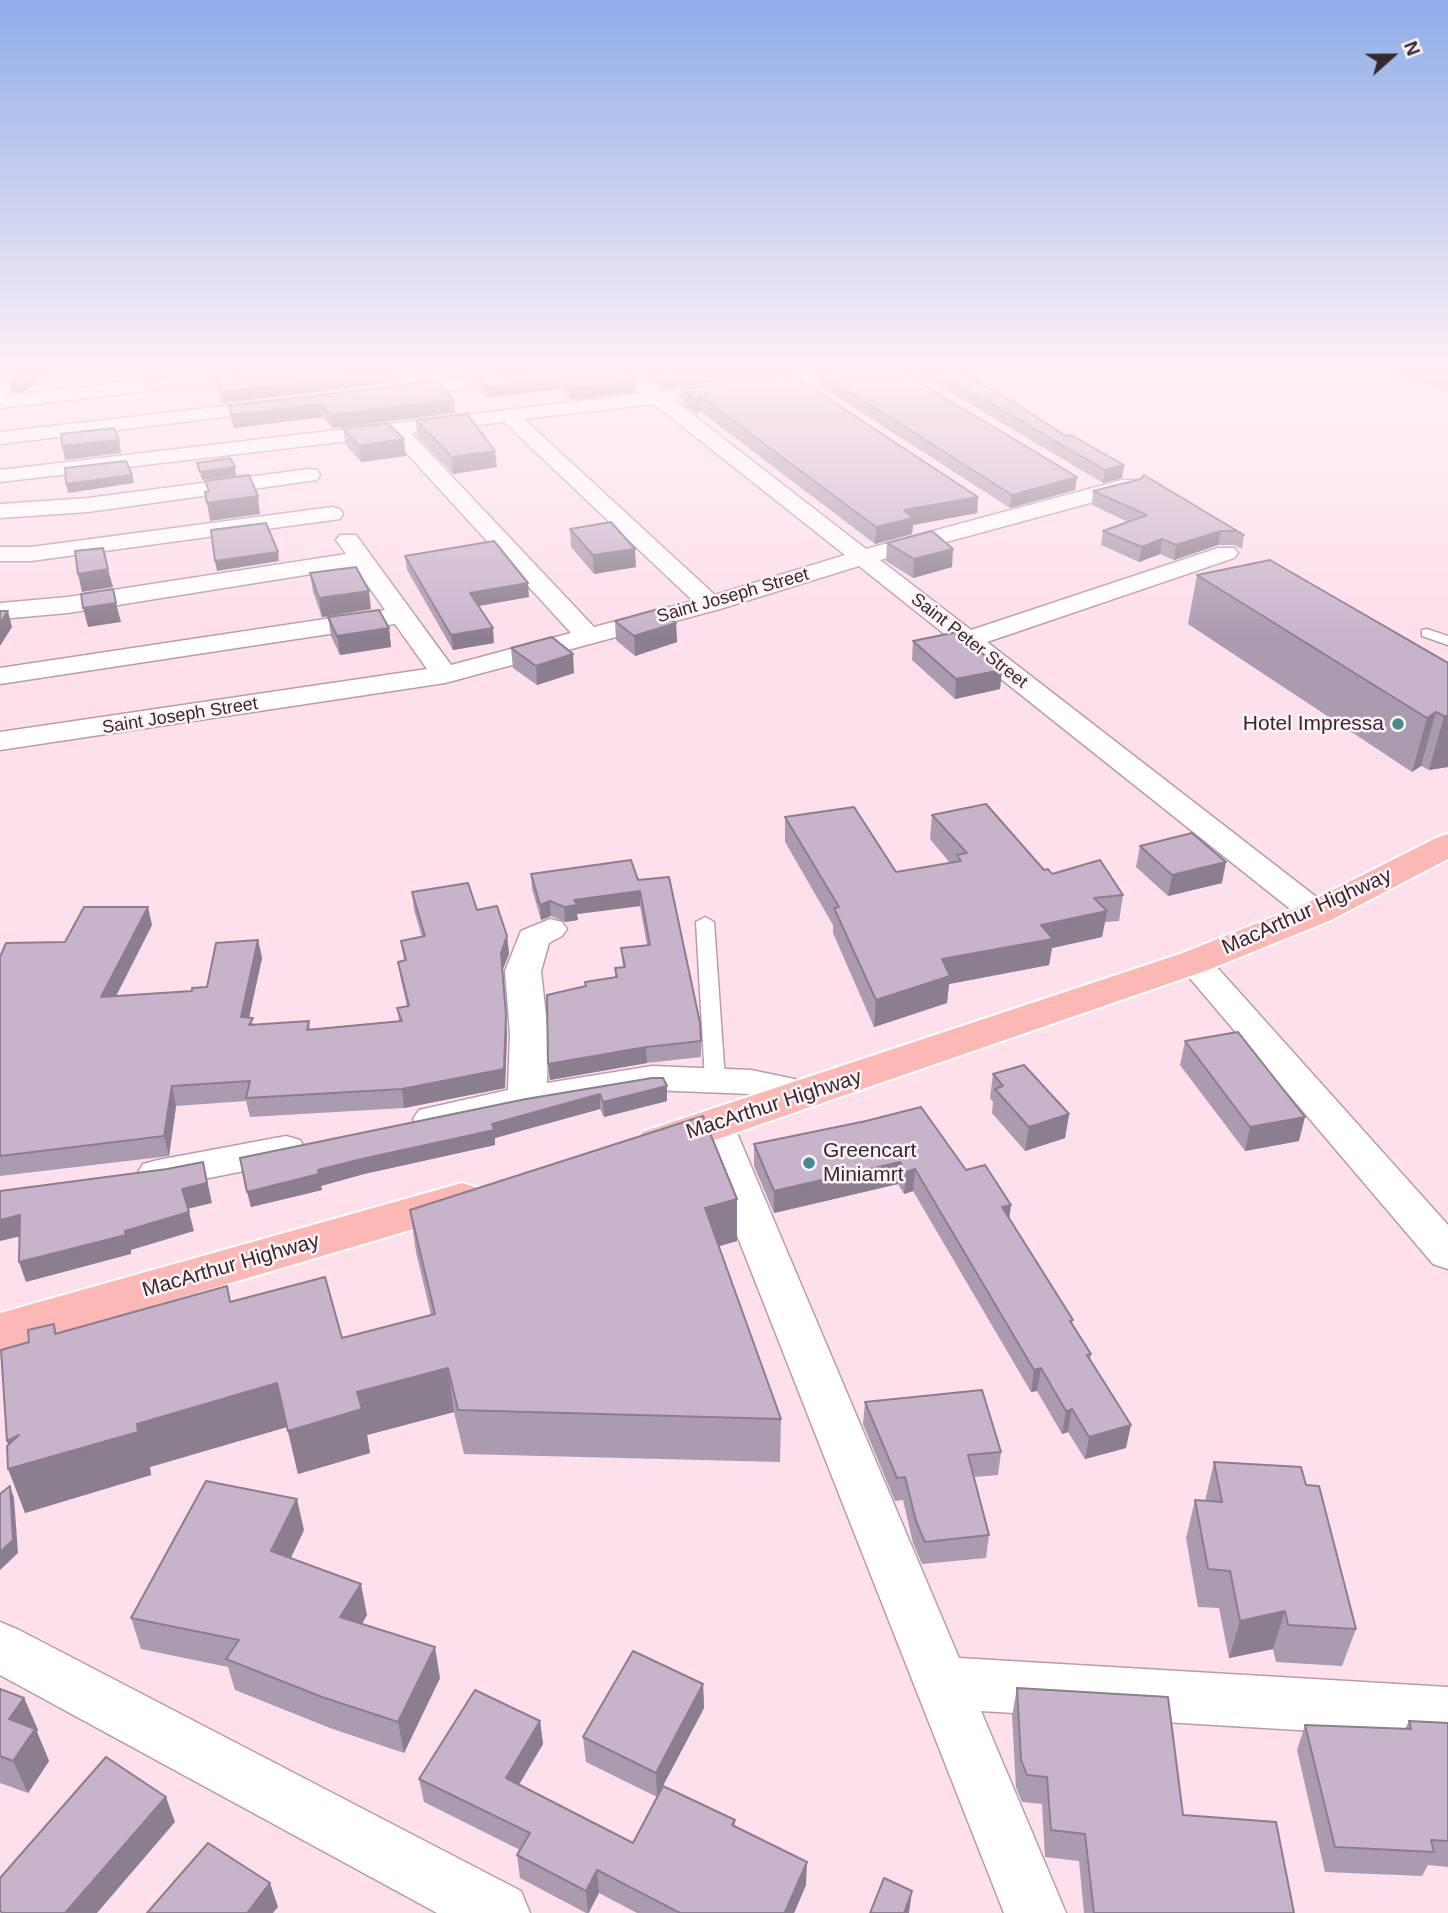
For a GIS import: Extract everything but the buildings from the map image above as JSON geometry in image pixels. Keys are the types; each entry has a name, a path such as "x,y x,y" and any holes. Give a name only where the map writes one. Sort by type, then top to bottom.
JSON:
{"highway":[{"name":"MacArthur Highway","path":"622,1153 715,1103 809,1094 1194,962 1316,912 1448,845"},
{"name":"MacArthur Highway","path":"0,1332 503,1187"}],"street":[{"path":"0,477 150,458"},
{"path":"299,458 360,559 445,675"},
{"path":"423,458 589,637"},
{"path":"554,458 711,604"},
{"name":"Saint Peter Street","path":"739,458 1316,912"},
{"path":"0,511 88,505 309,475"},
{"name":"Saint Joseph Street","path":"0,741 445,675 711,604 864,557 1006,519 1089,487 1130,485"},
{"path":"983,504 1006,519"},
{"path":"0,554 31,554 332,514"},
{"path":"968,640 1226,553"},
{"path":"0,611 68,605 360,559"},
{"path":"0,676 401,615"},
{"path":"527,1099 529,1034 523,971 533,938 550,929"},
{"path":"1194,962 1448,1253"},
{"path":"396,1127 527,1099 652,1078 715,1103 1035,1913"},
{"path":"119,1179 172,1172 317,1144"},
{"path":"0,1647 499,1913"},
{"path":"942,1683 1448,1713"}],"lane":[{"path":"1427,633 1448,641"},
{"path":"705,922 715,1103"}],"place":[{"name":"Hotel Impressa","path":"1398,724"},
{"name":"Greencart Miniamrt","path":"809,1163"}]}
